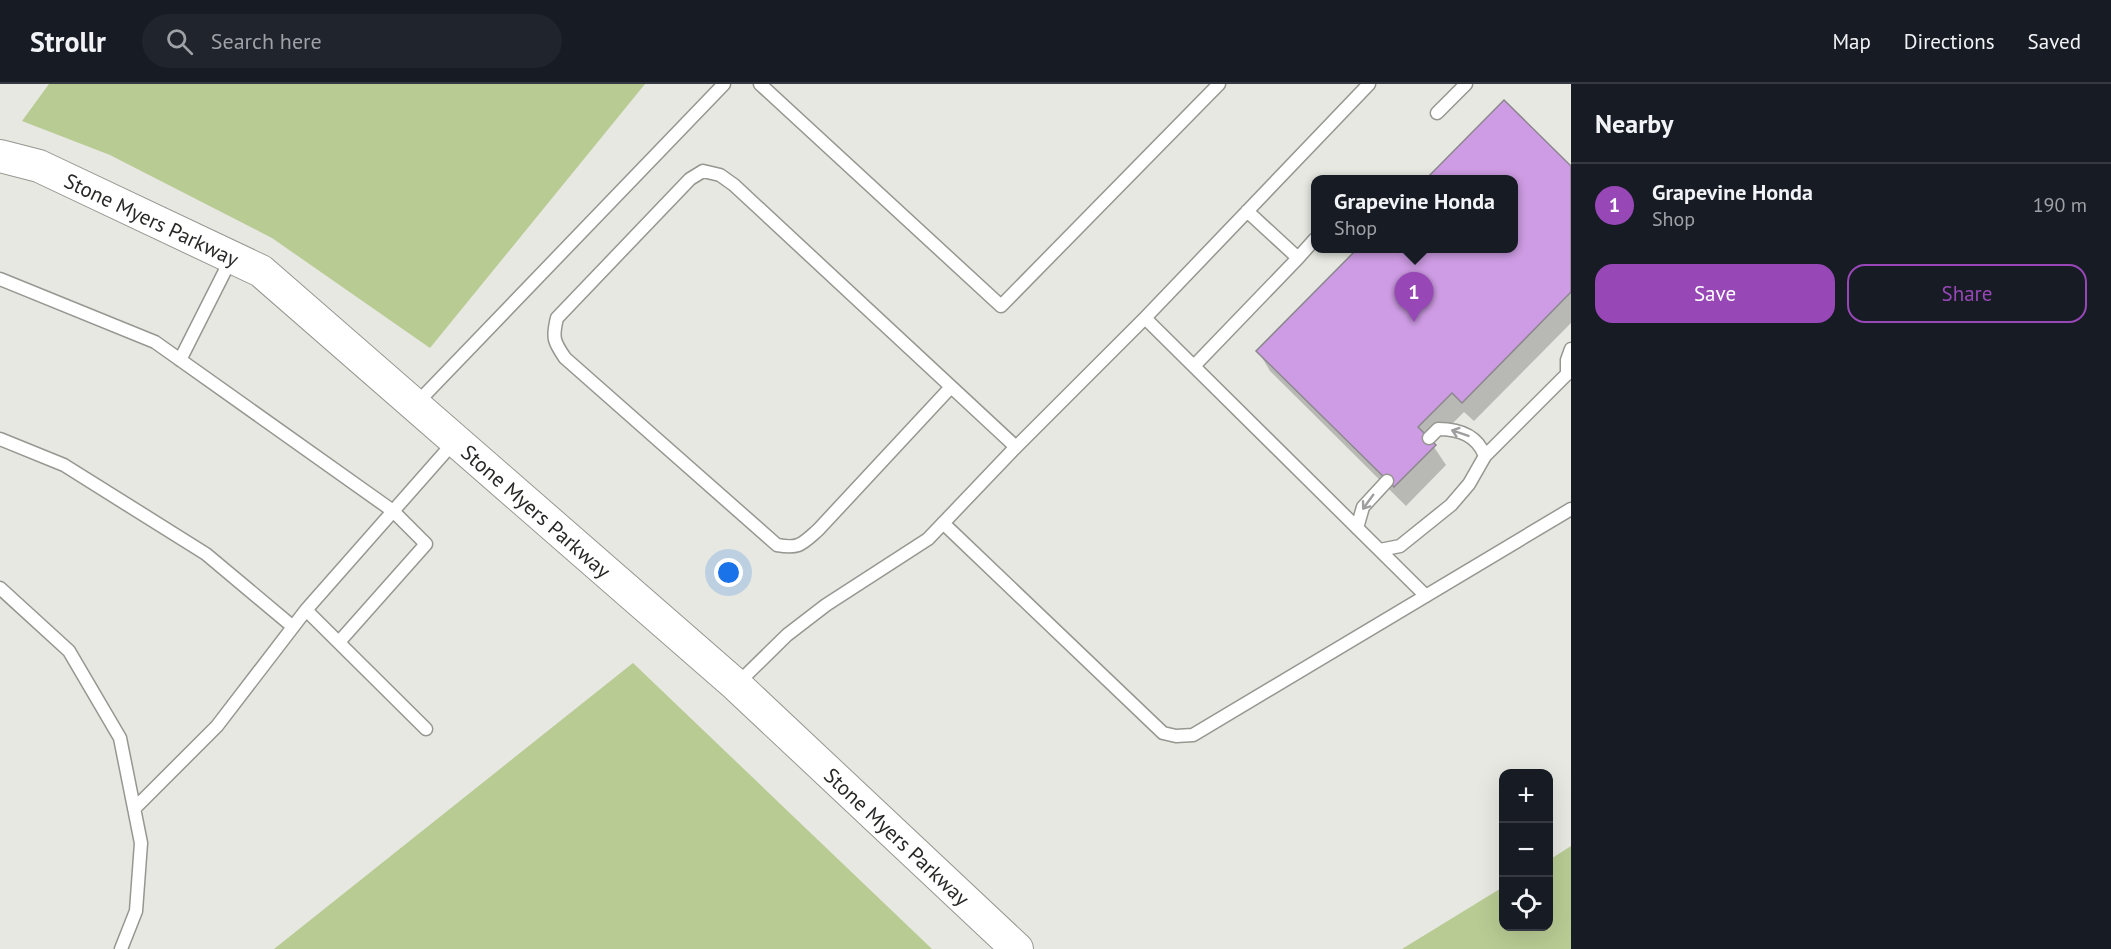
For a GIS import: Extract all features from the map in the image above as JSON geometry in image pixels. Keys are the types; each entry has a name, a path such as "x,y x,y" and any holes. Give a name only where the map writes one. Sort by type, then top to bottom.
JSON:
{"street":[{"name":"Stone Myers Parkway","path":"0,156 39,166 261,272 736,685 1017,949"}],"lane":[{"path":"414,405 724,84"},
{"path":"760,84 1001,306 1219,84"},
{"path":"736,685 787,635 826,605 928,539 1145,318 1369,84"},
{"path":"1437,113 1466,84"},
{"path":"951,387 818,530 794,548 777,545 565,358 554,342 555,328 557,318 690,179 703,171 720,175 734,185 1016,447"},
{"path":"1247,211 1298,258"},
{"path":"1194,366 1311,243"},
{"path":"180,360 232,258"},
{"path":"0,279 155,342 393,511 426,544 339,642"},
{"path":"1145,318 1426,596"},
{"path":"1380,550 1400,546 1451,505 1469,484 1485,456 1569,373 1567,360 1571,349"},
{"path":"1429,438 1438,429 1467,433 1481,445 1485,456"},
{"path":"0,439 64,465 206,554 292,626"},
{"path":"134,808 217,726 292,626 455,441"},
{"path":"1357,528 1363,507 1387,480"},
{"path":"943,523 1163,733 1176,736 1193,735 1571,509"},
{"path":"0,588 69,651 120,738 141,843 136,911 121,949"},
{"path":"306,610 426,729"}],"green space":[{"path":"49,84 645,84 430,348 272,238 110,155 22,121"},
{"path":"633,663 932,949 274,949"},
{"path":"1571,846 1571,949 1402,949 1499,889 1499,931 1553,931 1553,857"}],"building":[{"path":"1504,100 1571,166 1571,292 1462,403 1452,393 1418,427 1436,445 1394,487 1256,351 1353,253 1518,253 1518,175 1430,175"}],"place":[{"name":"Grapevine Honda","path":"1414,322"}]}
